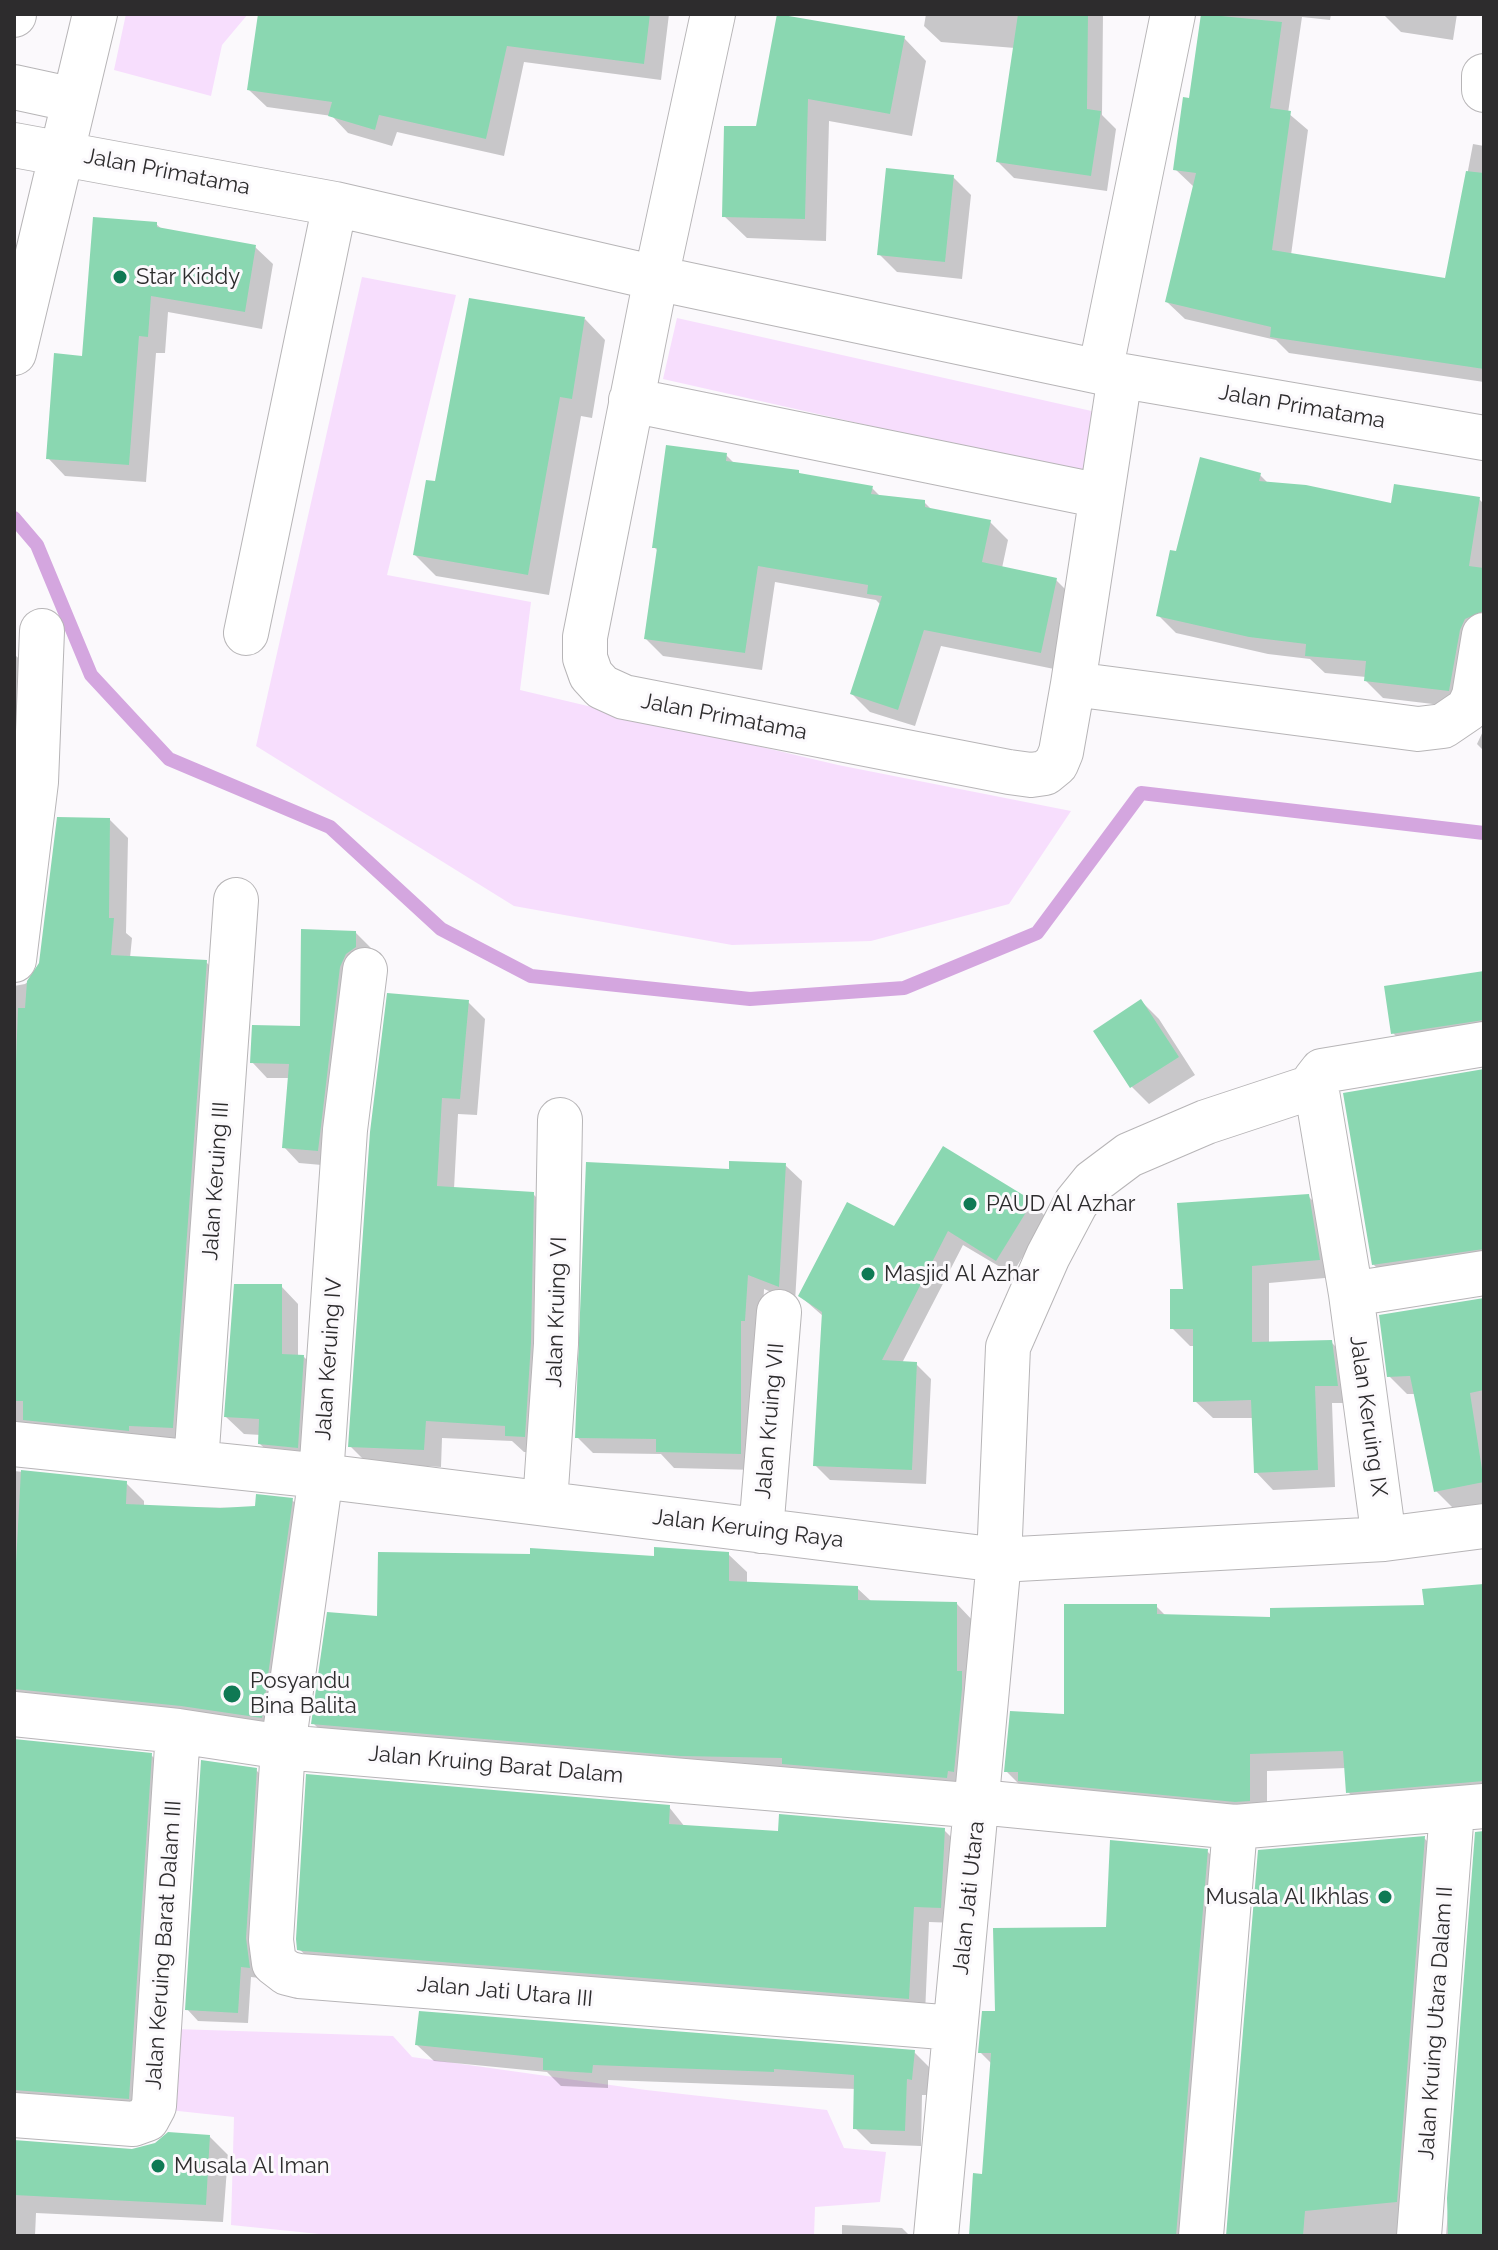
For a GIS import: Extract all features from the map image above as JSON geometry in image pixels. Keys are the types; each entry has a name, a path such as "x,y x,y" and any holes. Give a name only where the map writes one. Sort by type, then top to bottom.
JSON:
{"street":[{"path":"14,145 61,152 95,14"},
{"name":"Jalan Primatama","path":"713,14 656,278 585,637 585,658 591,675 602,687 624,697 1031,775 1045,773 1056,764 1073,684 1101,496 1110,374 1173,14"},
{"path":"1484,76 1484,90"},
{"path":"14,87 74,100"},
{"name":"Jalan Primatama","path":"14,353 61,152 335,204 656,278 1110,374 1484,438"},
{"path":"246,633 335,204"},
{"path":"631,400 1101,496"},
{"path":"14,960 36,782 42,631"},
{"path":"1073,684 1397,728 1443,726 1468,709 1474,696 1484,635"},
{"name":"Jalan Keruing III","path":"196,1463 236,900"},
{"name":"Jalan Keruing IV","path":"283,1747 321,1476 345,1130 365,970"},
{"name":"Jalan Jati Utara","path":"936,2236 979,1804 999,1560 1008,1347 1048,1256 1076,1203 1093,1182 1129,1155 1206,1122 1315,1086 1316,1076 1322,1071 1484,1044"},
{"name":"Jalan Keruing IX","path":"1315,1086 1351,1294 1384,1539"},
{"name":"Jalan Kruing VI","path":"545,1503 556,1344 560,1120"},
{"path":"1351,1294 1484,1273"},
{"name":"Jalan Kruing VII","path":"761,1531 779,1312"},
{"name":"Jalan Keruing Raya","path":"14,1444 321,1476 999,1560 1384,1539 1484,1526"},
{"name":"Jalan Kruing Barat Dalam","path":"14,1714 178,1731 283,1747 1235,1827 1468,1808"},
{"name":"Jalan Keruing Barat Dalam III","path":"14,2115 133,2124 147,2119 154,2106 178,1731"},
{"name":"Jalan Jati Utara III","path":"283,1747 271,1940 274,1963 287,1973 955,2028"},
{"name":"Jalan Kruing Utara Dalam II","path":"1419,2236 1468,1808"},
{"path":"1201,2236 1235,1827"}],"shaded area":[{"path":"126,14 248,14 222,45 211,96 114,70"},
{"path":"362,277 456,295 387,575 531,602 520,690 838,765 1071,811 1009,904 871,941 732,945 514,906 256,746"},
{"path":"677,318 1096,412 1083,474 663,379"},
{"path":"175,2029 393,2036 412,2057 646,2090 827,2110 844,2148 886,2152 880,2202 815,2207 814,2236 339,2236 231,2225 234,2117 169,2110"}],"building":[{"path":"258,14 650,14 644,64 507,46 486,139 379,115 375,130 328,116 332,102 247,90"},
{"path":"777,14 905,36 890,114 808,99 805,219 722,217 724,126 756,126"},
{"path":"1018,14 1088,14 1087,109 1101,111 1091,176 996,162"},
{"path":"1201,14 1282,22 1270,108 1291,111 1272,250 1445,278 1466,171 1484,173 1484,369 1270,337 1271,327 1165,302 1196,173 1173,170 1183,97 1189,98"},
{"path":"886,168 954,175 945,262 877,255"},
{"path":"93,217 157,222 157,227 256,245 245,312 151,296 148,337 139,336 129,465 46,459 54,353 82,356"},
{"path":"469,298 585,317 572,399 560,397 528,575 413,555 426,480 435,481"},
{"path":"666,445 727,453 726,461 799,470 799,473 873,486 871,494 925,500 925,507 991,520 982,562 1057,578 1041,653 924,630 898,710 850,694 882,596 867,594 868,585 758,566 745,653 644,639 657,548 652,548"},
{"path":"1200,457 1261,473 1259,481 1306,485 1391,503 1394,484 1480,497 1469,566 1484,568 1484,611 1465,619 1460,630 1449,691 1364,681 1366,661 1305,656 1306,644 1249,637 1156,616 1170,550 1176,551"},
{"path":"57,817 110,818 109,918 114,918 111,955 207,960 173,1428 129,1426 129,1431 23,1420 23,1401 14,1401 14,1115 18,1008 25,1008 27,981 39,963"},
{"path":"301,929 356,931 356,947 346,954 340,967 318,1151 282,1148 289,1064 250,1063 252,1025 300,1026"},
{"path":"1484,971 1484,1020 1391,1034 1384,986"},
{"path":"387,993 469,1000 460,1099 442,1098 437,1186 534,1192 531,1343 525,1437 505,1436 505,1426 426,1421 424,1450 348,1447 370,1132"},
{"path":"1141,999 1179,1057 1130,1088 1093,1031"},
{"path":"1484,1069 1484,1249 1372,1265 1343,1093"},
{"path":"943,1146 1033,1201 996,1261 948,1231 882,1360 917,1362 912,1470 813,1466 822,1312 798,1296 847,1202 894,1226"},
{"path":"729,1161 786,1163 779,1287 748,1275 745,1321 741,1321 741,1454 656,1452 656,1439 575,1438 586,1162 729,1169"},
{"path":"1309,1194 1320,1260 1252,1266 1252,1342 1332,1340 1338,1386 1315,1386 1318,1470 1254,1473 1251,1400 1193,1402 1193,1329 1170,1329 1170,1289 1183,1289 1177,1203"},
{"path":"234,1284 282,1284 282,1354 304,1355 298,1448 258,1444 259,1419 224,1417"},
{"path":"1484,1298 1484,1390 1470,1393 1484,1482 1434,1492 1410,1376 1387,1377 1379,1315"},
{"path":"21,1470 127,1481 126,1504 220,1508 255,1506 256,1494 293,1498 262,1718 181,1706 14,1689 14,1600"},
{"path":"654,1547 729,1552 729,1581 858,1586 858,1600 957,1602 957,1671 962,1671 962,1689 954,1772 948,1771 947,1778 782,1764 782,1758 680,1756 311,1724 327,1612 377,1616 378,1552 530,1554 530,1548 654,1556"},
{"path":"1484,1584 1484,1781 1346,1793 1343,1751 1250,1754 1250,1801 1235,1802 1018,1781 1018,1772 1004,1772 1010,1711 1064,1714 1064,1604 1157,1604 1157,1614 1270,1617 1270,1608 1424,1605 1422,1589"},
{"path":"14,1739 152,1753 129,2099 14,2090"},
{"path":"201,1760 257,1768 246,1938 250,1968 241,1967 238,2013 185,2010"},
{"path":"306,1774 670,1805 669,1824 778,1831 779,1814 945,1828 941,1908 914,1907 909,1999 297,1950"},
{"path":"1484,1831 1484,2236 1448,2234 1447,2198 1475,1832"},
{"path":"1425,1836 1397,2202 1305,2211 1303,2236 1226,2236 1258,1850"},
{"path":"1110,1840 1208,1849 1176,2236 969,2236 973,2173 982,2174 991,2053 978,2053 982,2011 995,2011 993,1928 1106,1927"},
{"path":"419,2011 915,2050 912,2080 907,2079 905,2131 853,2129 854,2075 774,2069 774,2072 593,2065 592,2073 543,2070 543,2058 415,2045"},
{"path":"168,2132 210,2135 206,2205 14,2195 14,2140 132,2149 155,2143"}],"waterway":[{"path":"14,518 37,545 91,675 169,759 330,827 441,929 531,976 750,999 904,988 1037,933 1141,793 1484,833"}],"place":[{"name":"Star Kiddy","path":"120,277"},
{"name":"PAUD Al Azhar","path":"970,1204"},
{"name":"Masjid Al Azhar","path":"868,1274"},
{"name":"Posyandu Bina Balita","path":"232,1694"},
{"name":"Musala Al Ikhlas","path":"1385,1897"},
{"name":"Musala Al Iman","path":"158,2166"}]}
